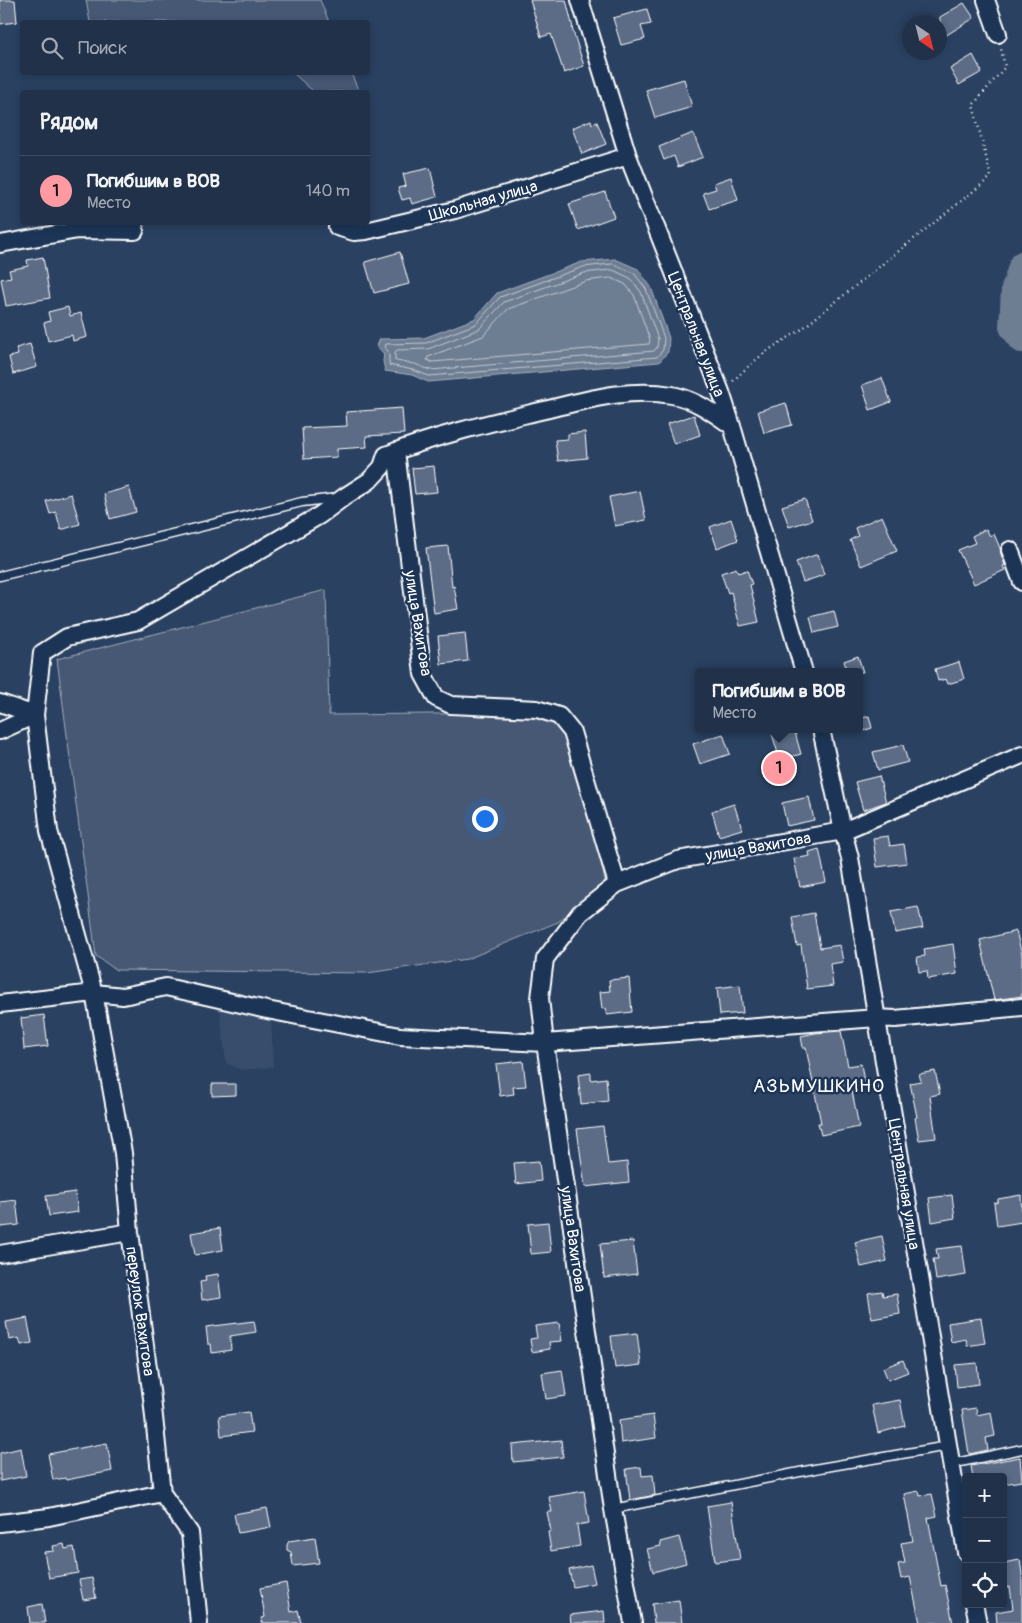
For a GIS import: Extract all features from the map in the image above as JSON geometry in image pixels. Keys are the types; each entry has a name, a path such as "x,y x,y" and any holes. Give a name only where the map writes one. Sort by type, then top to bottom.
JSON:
{"street":[{"name":"Центральная улица","path":"580,0 628,156 721,392 803,668"},
{"path":"986,0 998,34"},
{"name":"Школьная улица","path":"337,226 354,232 366,231 455,210 628,156"},
{"path":"0,244 78,230 135,231 134,225"},
{"path":"344,497 369,481 382,467 386,455 396,451 493,422 597,398 635,392 671,395 694,401 732,426"},
{"path":"694,401 721,392"},
{"name":"улица Вахитова","path":"396,451 423,674 436,698 451,705 537,709 559,716 572,732 617,884"},
{"name":"переулок Вахитова","path":"199,1623 190,1533 162,1493 152,1398 130,1232 123,1153 94,993 49,831 35,715 42,653 67,638 138,621 320,514 344,497"},
{"path":"1010,550 1022,582"},
{"path":"0,703 35,715"},
{"path":"0,731 35,715"},
{"name":"Центральная улица","path":"822,733 850,858 962,1529"},
{"name":"улица Вахитова","path":"633,1623 613,1509 545,1043 540,998 545,959 580,913 617,884 678,860 843,832 1022,755"},
{"path":"0,1004 94,993 123,996 166,986 267,1010 400,1036 545,1043 877,1018 894,1019 1022,1007"},
{"path":"0,1254 130,1232"},
{"path":"0,1523 49,1517 162,1493"},
{"path":"975,1608 978,1623"}],"lane":[{"path":"0,576 302,502 344,497"},
{"path":"613,1509 820,1468 948,1446"},
{"path":"951,1464 1022,1449"}],"path":[{"path":"721,392 751,363 772,347 798,332 991,176 973,105 1005,67 998,34"}],"shaded area":[{"path":"86,0 320,0 328,20 90,20"},
{"path":"295,75 352,75 358,90 312,90"},
{"path":"326,590 329,715 530,713 555,721 567,735 588,804 605,881 558,922 467,959 367,973 116,970 96,956 57,659"},
{"path":"220,1011 271,1014 273,1067 241,1070 226,1063"}],"water":[{"path":"615,259 638,269 651,287 669,338 668,352 659,362 428,382 412,375 385,371 384,354 377,346 380,339 424,338 474,319 497,293 582,262"}],"building":[{"path":"0,0 15,0 17,22 0,24"},
{"path":"530,0 566,0 572,28 584,66 564,73 551,34 541,37"},
{"path":"964,3 974,18 947,35 947,15 943,15"},
{"path":"647,9 651,24 641,26 645,39 621,45 613,18"},
{"path":"973,55 982,72 959,85 950,69"},
{"path":"684,79 692,107 655,118 646,90"},
{"path":"591,120 592,124 597,122 606,144 582,154 572,128"},
{"path":"693,133 703,157 678,167 674,156 664,160 659,147"},
{"path":"430,168 437,197 412,204 410,198 402,200 398,188 406,186 403,174"},
{"path":"731,177 738,200 709,209 703,193 716,189 714,183"},
{"path":"605,192 614,217 578,230 569,204"},
{"path":"400,252 409,284 374,293 365,262"},
{"path":"43,257 50,298 6,306 1,279 11,277 9,270 28,266 27,260"},
{"path":"68,307 70,316 81,313 87,337 73,341 72,335 48,341 44,323 50,321 48,312"},
{"path":"30,344 37,367 13,374 9,357 18,355 16,348"},
{"path":"882,378 891,402 870,410 862,385"},
{"path":"786,403 792,425 764,433 758,411"},
{"path":"402,408 404,434 366,436 367,447 337,449 337,457 304,459 302,428 347,426 346,412"},
{"path":"694,415 700,435 674,444 667,424"},
{"path":"585,432 587,458 558,461 555,440 568,439 568,434"},
{"path":"434,466 437,492 415,494 412,468"},
{"path":"129,487 136,512 110,519 104,494"},
{"path":"640,491 646,520 615,526 609,497"},
{"path":"71,494 80,524 61,530 56,512 50,514 46,501"},
{"path":"805,499 812,520 789,527 782,506"},
{"path":"882,516 897,551 861,566 850,540 858,536 855,528"},
{"path":"731,519 738,540 717,548 710,527"},
{"path":"986,529 990,536 994,534 1000,548 1005,570 974,584 958,550 975,543 972,536"},
{"path":"448,546 452,587 454,586 458,609 434,613 426,548"},
{"path":"818,554 824,575 803,582 796,562"},
{"path":"736,568 738,573 747,570 752,584 750,585 759,622 740,626 731,592 728,593 721,573"},
{"path":"834,611 838,627 814,633 810,617"},
{"path":"465,633 468,661 441,664 438,636"},
{"path":"858,656 862,668 846,668 844,661"},
{"path":"959,662 964,679 948,684 946,679 938,681 935,669"},
{"path":"869,716 872,728 863,731 863,718"},
{"path":"795,733 801,754 780,760 772,734"},
{"path":"723,734 730,754 700,764 693,744"},
{"path":"903,745 908,762 878,770 873,752"},
{"path":"879,776 886,802 863,810 855,782"},
{"path":"809,797 814,820 787,826 782,803"},
{"path":"734,804 742,829 719,836 712,811"},
{"path":"888,836 890,846 904,844 907,863 877,867 873,838"},
{"path":"819,849 826,882 800,887 794,859 810,856 809,852"},
{"path":"918,907 923,928 895,933 891,912"},
{"path":"814,913 820,948 840,945 843,962 830,964 833,986 807,989 801,945 797,946 792,917"},
{"path":"1016,931 1022,955 1022,996 994,1000 980,940"},
{"path":"953,944 957,974 928,979 927,971 919,972 917,957 925,956 924,949"},
{"path":"629,978 632,1012 607,1015 606,1008 602,1009 600,992 610,991 609,980"},
{"path":"740,985 743,1013 720,1015 717,988"},
{"path":"44,1015 48,1046 24,1049 21,1018"},
{"path":"841,1031 848,1066 861,1064 865,1088 852,1091 859,1127 821,1135 818,1123 821,1123 806,1048 803,1048 801,1036"},
{"path":"523,1061 526,1086 513,1087 514,1094 500,1096 496,1064"},
{"path":"935,1071 940,1094 930,1096 936,1138 919,1140 915,1118 917,1117 910,1083 921,1081 919,1074"},
{"path":"591,1073 591,1080 606,1078 608,1101 581,1104 578,1075"},
{"path":"212,1084 236,1084 236,1095 212,1096"},
{"path":"603,1126 608,1164 627,1162 629,1182 585,1187 577,1129"},
{"path":"539,1161 541,1181 516,1184 514,1163"},
{"path":"75,1192 78,1212 49,1216 46,1196"},
{"path":"952,1195 955,1218 932,1222 929,1198"},
{"path":"1021,1195 1022,1222 997,1226 994,1203 998,1202 998,1199"},
{"path":"16,1200 19,1225 0,1227 0,1202"},
{"path":"548,1222 551,1252 531,1254 528,1224"},
{"path":"220,1228 223,1250 195,1255 191,1233"},
{"path":"882,1236 887,1261 861,1267 855,1242"},
{"path":"633,1241 637,1274 604,1278 600,1244"},
{"path":"962,1246 966,1275 936,1280 933,1259 938,1259 936,1249"},
{"path":"218,1274 221,1297 202,1300 200,1282 206,1281 205,1276"},
{"path":"882,1291 883,1296 897,1294 900,1314 872,1319 868,1293"},
{"path":"27,1318 32,1343 21,1345 19,1338 9,1340 6,1322"},
{"path":"981,1318 985,1343 967,1346 966,1339 951,1342 948,1323"},
{"path":"254,1321 256,1332 230,1336 231,1350 212,1353 211,1344 208,1344 206,1327"},
{"path":"559,1323 562,1341 549,1342 550,1349 532,1352 530,1339 537,1338 535,1326"},
{"path":"637,1333 641,1365 615,1368 611,1336"},
{"path":"903,1360 908,1372 888,1380 883,1368"},
{"path":"977,1363 979,1384 957,1387 955,1365"},
{"path":"562,1370 566,1396 546,1399 542,1373"},
{"path":"900,1400 905,1426 878,1433 872,1405"},
{"path":"976,1408 977,1415 991,1412 995,1436 986,1438 988,1450 969,1454 962,1410"},
{"path":"249,1412 252,1432 221,1436 219,1416"},
{"path":"653,1415 656,1438 621,1443 619,1420"},
{"path":"561,1440 563,1457 513,1462 512,1445"},
{"path":"107,1443 112,1471 66,1480 65,1478 53,1480 48,1454"},
{"path":"21,1448 26,1476 0,1481 0,1453"},
{"path":"1020,1457 1022,1481 1007,1483 1007,1473 972,1473 971,1466"},
{"path":"641,1467 642,1476 653,1475 655,1495 630,1500 626,1469"},
{"path":"584,1491 589,1523 577,1525 580,1546 551,1551 548,1532 551,1531 547,1512 552,1512 549,1497"},
{"path":"919,1491 920,1496 932,1494 937,1516 928,1518 941,1586 945,1585 953,1623 920,1623 910,1577 901,1579 898,1564 905,1563 901,1543 913,1541 904,1494"},
{"path":"731,1502 740,1559 715,1562 707,1506"},
{"path":"267,1508 271,1527 238,1533 234,1514"},
{"path":"315,1537 319,1563 293,1566 291,1552 287,1550 289,1541"},
{"path":"679,1537 686,1563 653,1572 647,1549 661,1546 660,1542"},
{"path":"64,1544 65,1549 74,1547 78,1573 49,1578 44,1552 54,1551 53,1546"},
{"path":"1020,1560 1022,1574 1022,1623 997,1623 996,1612 1013,1609 1010,1587 1007,1587 1007,1562"},
{"path":"591,1565 595,1583 573,1587 569,1570"},
{"path":"92,1578 96,1598 83,1600 79,1580"},
{"path":"286,1583 291,1612 298,1610 301,1623 262,1623 262,1618 265,1617 260,1588"},
{"path":"679,1600 682,1623 654,1623 652,1604"},
{"path":"42,1604 45,1623 30,1623 28,1607"},
{"path":"604,1611 605,1623 571,1623 570,1615"}],"waterway":[{"path":"1022,264 1014,289 1012,327 1022,340"}],"place":[{"name":"Погибшим в ВОВ","path":"779,768"}],"district":[{"name":"АЗЬМУШКИНО","path":"819,1085"}]}
